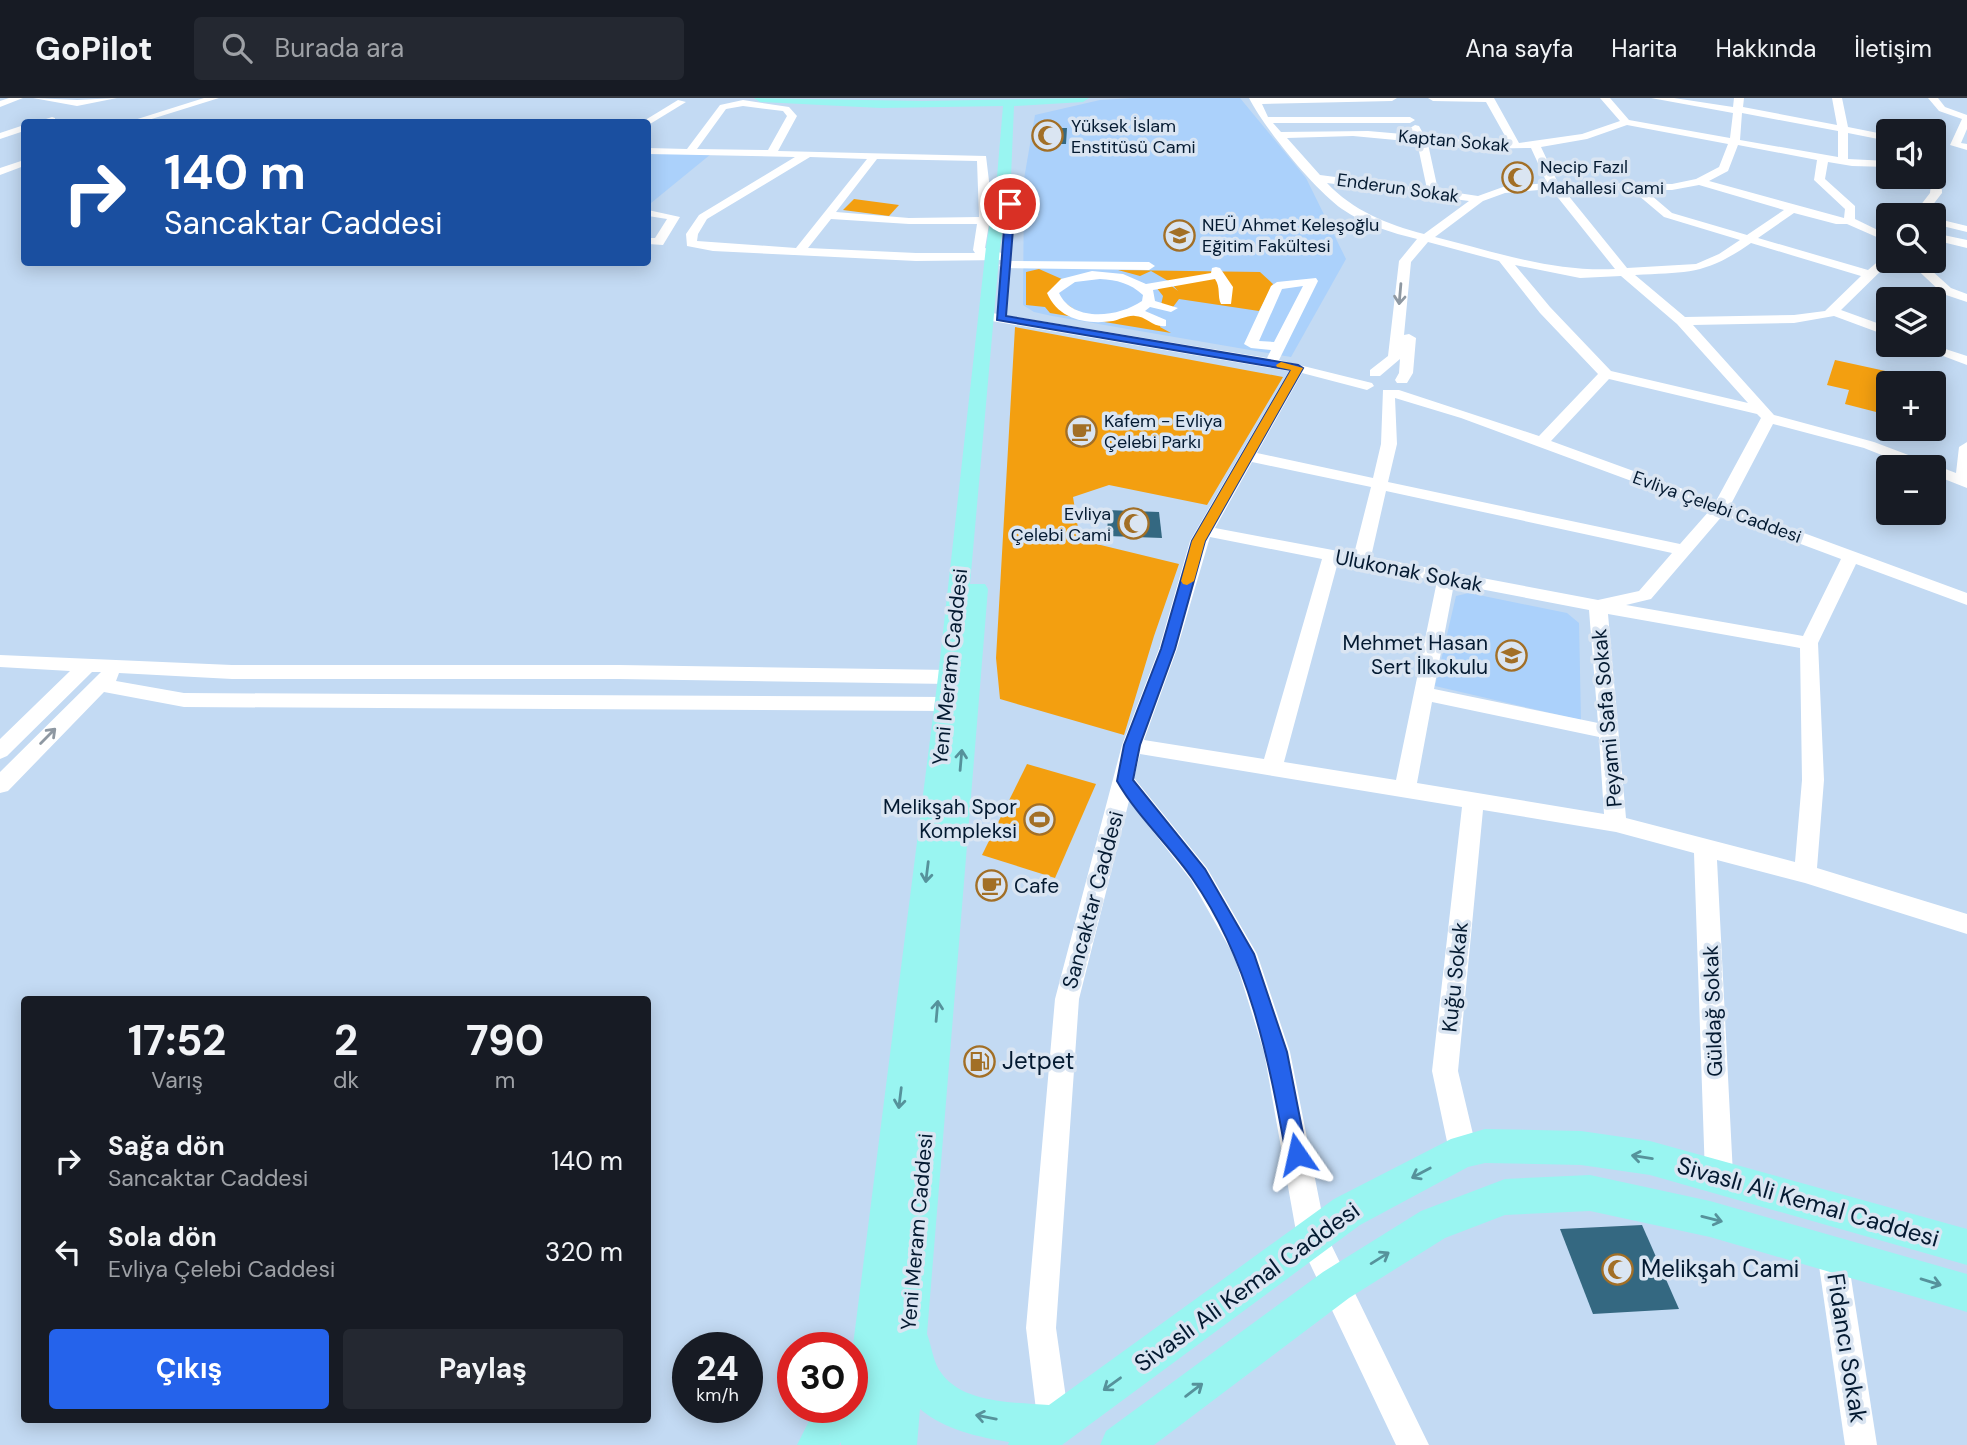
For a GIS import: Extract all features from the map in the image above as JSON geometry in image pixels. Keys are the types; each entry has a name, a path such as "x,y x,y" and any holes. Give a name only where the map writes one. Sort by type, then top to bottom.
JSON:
{"main road":[{"path":"760,98 1017,108 1083,98"},
{"path":"827,98 976,98"},
{"path":"958,100 1017,108"},
{"path":"923,106 979,111 997,117 1017,108"},
{"name":"Yeni Meram Caddesi","path":"897,1445 893,1303 947,704 1001,259 1004,177 1017,108"},
{"name":"Yeni Meram Caddesi","path":"861,1445 893,1303 993,317"},
{"name":"Sivaslı Ali Kemal Caddesi","path":"1041,1436 1347,1212 1463,1151 1485,1146 1581,1148 1650,1158 1719,1175 1967,1247"},
{"name":"Sivaslı Ali Kemal Caddesi","path":"1120,1445 1336,1285 1434,1224 1505,1197 1590,1193 1710,1219 1967,1293"},
{"path":"868,1343 893,1303"},
{"path":"893,1303 925,1389 955,1411 1041,1436"},
{"path":"817,1445 829,1423"}],"street":[{"path":"0,104 19,98"},
{"path":"38,98 77,103 113,98 129,104 145,119"},
{"path":"149,119 214,98"},
{"path":"150,119 226,98"},
{"path":"1392,98 1258,99 1270,120 1348,208 1434,239 1504,259 1580,274 1698,268 1723,257 1791,209"},
{"path":"1398,98 1421,140 1433,193"},
{"path":"1433,98 1490,99 1516,146"},
{"path":"1605,98 1626,122 1823,158 1876,163"},
{"path":"1837,98 1843,129 1843,161"},
{"path":"1933,98 1942,110 1967,118 1955,145 1946,151"},
{"path":"1663,99 1739,106 1876,136"},
{"path":"651,120 681,102"},
{"path":"690,152 723,107 743,103 786,109 792,116 773,148 773,153"},
{"path":"1361,562 1389,444 1397,387 1406,373 1415,273 1434,239 1451,219 1479,199 1503,190 1638,190 1699,182 1724,169 1734,142 1739,106"},
{"path":"1270,120 1410,120"},
{"name":"Kaptan Sokak","path":"1283,135 1365,134 1480,146 1535,146 1597,135 1626,122"},
{"path":"0,136 21,129"},
{"path":"1955,145 1967,147"},
{"path":"1535,146 1558,191 1625,273 1682,321 1766,414"},
{"path":"651,151 982,158 986,206 979,250 1001,259"},
{"path":"808,154 703,217 692,234 691,243 916,257 1149,266"},
{"path":"800,251 876,155"},
{"path":"0,163 21,156"},
{"path":"1823,158 1819,180 1851,208 1849,221"},
{"path":"0,172 21,164"},
{"name":"Enderun Sokak","path":"1322,178 1479,199"},
{"path":"1699,182 1836,221 1849,221 1876,233"},
{"path":"1638,190 1668,215 1872,275"},
{"path":"1405,261 1434,239 1510,198 1558,191"},
{"path":"651,214 674,217 659,242 651,241"},
{"path":"829,215 909,221 984,220"},
{"path":"1376,220 1421,226 1451,219"},
{"path":"993,317 1306,370 1370,378 1395,357 1406,249 1401,240 1376,220"},
{"path":"1946,223 1966,227"},
{"path":"1946,240 1967,244"},
{"path":"1504,259 1545,310 1606,374 1766,414 1895,455"},
{"path":"1041,269 1062,278 1099,272 1175,288 1217,273 1227,287 1226,301"},
{"path":"1682,321 1794,319 1829,314 1876,270"},
{"path":"1927,273 1947,291 1967,298"},
{"path":"1062,278 1053,293 1054,300 1059,307 1071,313 1101,318 1152,309"},
{"path":"1271,363 1296,314 1312,281 1277,286 1251,344 1279,347"},
{"path":"1143,283 1152,309 1161,323"},
{"path":"1833,311 1876,327"},
{"path":"1946,354 1967,361"},
{"name":"Sancaktar Caddesi","path":"1041,1436 1041,1328 1067,999 1125,781 1132,745 1168,649 1199,541 1247,456 1306,370"},
{"name":"Evliya Çelebi Caddesi","path":"1370,378 1391,374 1397,387 1466,415 1967,599"},
{"path":"1541,443 1606,374"},
{"path":"1606,604 1645,595 1721,508 1766,414"},
{"path":"1946,475 1965,483 1967,447"},
{"path":"1247,456 1684,551"},
{"name":"Ulukonak Sokak","path":"1204,531 1446,578 1606,604 1809,643"},
{"path":"1272,768 1331,556"},
{"path":"1805,874 1813,780 1809,643 1851,556"},
{"path":"1405,790 1446,578"},
{"name":"Peyami Safa Sokak","path":"1606,604 1608,732 1616,824 1805,874 1967,924"},
{"path":"0,661 232,672 619,672 950,677"},
{"path":"0,751 88,665"},
{"path":"0,785 118,666"},
{"path":"100,685 184,700 947,704"},
{"path":"1424,694 1608,732"},
{"path":"1132,745 1616,824"},
{"path":"1125,781 1199,874 1245,954 1277,1052 1312,1237 1413,1445"},
{"name":"Kuğu Sokak","path":"1463,1151 1444,1071 1474,801"},
{"name":"Güldağ Sokak","path":"1705,848 1713,985 1719,1175"},
{"name":"Fidancı Sokak","path":"1832,1252 1861,1445"}],"shaded area":[{"name":"NEÜ Ahmet Keleşoğlu Eğitim Fakültesi","path":"1240,98 1306,178 1346,259 1291,357 1052,316 1034,312 1023,305 1024,179 1035,115 1100,100"},
{"path":"651,153 711,154 651,203"},
{"path":"854,199 899,205 889,216 843,210"},
{"path":"1039,269 1064,280 1051,293 1085,317 1137,313 1161,324 1160,327 1171,333 1050,313 1045,307 1026,305 1026,272"},
{"path":"1118,270 1260,272 1273,284 1259,311 1179,299 1173,307 1161,305 1163,296 1156,287 1169,284 1178,291 1170,282 1151,271 1140,276"},
{"path":"1015,327 1283,377 1207,505 1109,485 1073,497 1080,540 1179,564 1124,735 1000,699 996,658"},
{"path":"1835,360 1885,371 1876,371 1876,412 1845,404 1849,390 1827,385"},
{"name":"Mehmet Hasan Sert İlkokulu","path":"1469,593 1567,613 1579,623 1581,720 1435,686 1456,596"},
{"name":"Melikşah Spor Kompleksi","path":"1027,764 1096,784 1055,878 982,855"}],"building":[{"path":"1048,128 1067,128 1066,144 1048,144"},
{"name":"Evliya Çelebi Cami","path":"1107,510 1159,512 1162,538 1108,536"},
{"name":"Melikşah Cami","path":"1642,1225 1679,1309 1593,1314 1560,1229"}],"slow traffic":[{"path":"1187,581 1199,541 1298,368 1281,365"}],"place":[{"name":"Yüksek İslam Enstitüsü Cami","path":"1048,136"},
{"name":"Necip Fazıl Mahallesi Cami","path":"1517,177"},
{"name":"NEÜ Ahmet Keleşoğlu Eğitim Fakültesi","path":"1179,235"},
{"name":"Kafem - Evliya Çelebi Parkı","path":"1081,431"},
{"name":"Evliya Çelebi Cami","path":"1134,524"},
{"name":"Mehmet Hasan Sert İlkokulu","path":"1511,655"},
{"name":"Melikşah Spor Kompleksi","path":"1040,819"},
{"name":"Cafe","path":"991,886"},
{"name":"Jetpet","path":"979,1061"},
{"name":"Melikşah Cami","path":"1618,1269"}],"route":[{"path":"1010,204 1000,318 1298,368 1199,541 1168,649 1132,745 1125,781 1199,874 1245,954 1277,1052 1297,1154"}]}
